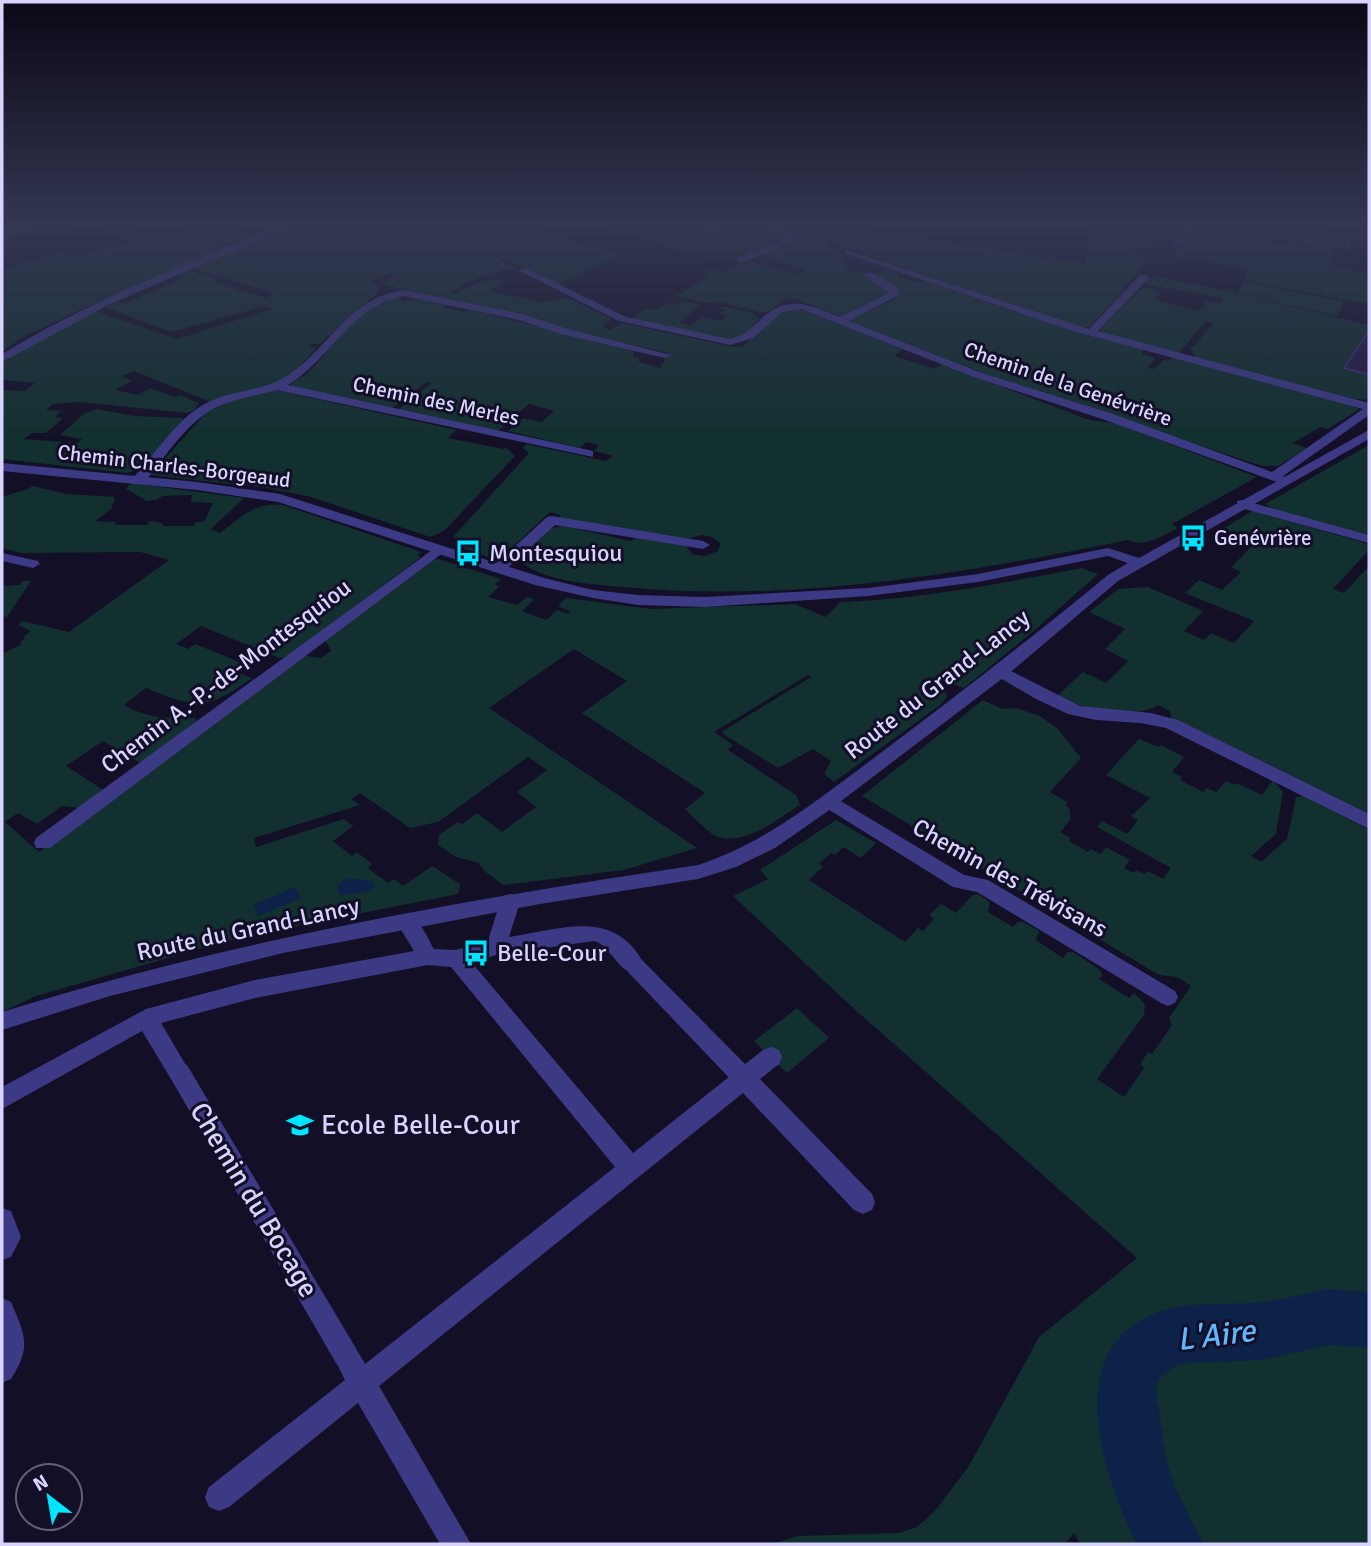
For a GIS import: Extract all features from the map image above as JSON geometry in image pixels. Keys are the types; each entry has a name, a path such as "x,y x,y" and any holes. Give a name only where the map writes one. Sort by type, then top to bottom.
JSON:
{"street":[{"path":"2,359 42,334 122,296"},
{"name":"Chemin des Merles","path":"138,481 205,408 275,386 296,375 368,307 383,296"},
{"name":"Chemin des Merles","path":"413,296 522,317 565,332 665,355"},
{"name":"Chemin de la Genévrière","path":"576,296 623,319 730,342 745,339 779,308 802,306 968,371 1122,421 1280,478"},
{"path":"840,321 891,296"},
{"path":"981,296 1091,333 1369,409"},
{"path":"1091,333 1126,296"},
{"name":"Chemin des Merles","path":"275,386 589,454"},
{"name":"Route du Grand-Lancy","path":"2,1021 86,994 217,959 510,902 714,867 768,843 829,801 1001,671 1088,596 1137,562 1242,504 1369,409"},
{"name":"Route du Grand-Lancy","path":"1280,478 1369,435"},
{"name":"Chemin Charles-Borgeaud","path":"2,467 289,500 560,588 648,601 705,602 809,597 896,589 978,578 1108,552 1137,562"},
{"path":"1242,504 1369,539"},
{"path":"498,569 552,520 702,545"},
{"name":"Chemin A.-P.-de-Montesquiou","path":"43,843 439,549"},
{"path":"2,557 33,564"},
{"path":"1001,671 1075,710 1100,715 1147,718 1172,724 1369,822"},
{"name":"Chemin des Trévisans","path":"829,801 960,882 981,885 1168,997"},
{"path":"496,947 510,902"},
{"path":"407,923 428,957"},
{"path":"2,1099 146,1018 255,989 428,957 456,960 496,947 594,933 607,936 863,1202"},
{"path":"456,960 631,1169"},
{"name":"Chemin du Bocage","path":"146,1018 363,1382 456,1544"},
{"path":"219,1497 771,1057"},
{"path":"2,1220 9,1237 2,1248"},
{"path":"2,1311 14,1342 13,1354 2,1370"}],"green space":[{"path":"2,296 117,296 106,298 23,337 2,352"},
{"path":"142,296 373,296 319,344 312,344 309,347 316,348 295,372 279,382 211,402 134,371 121,376 132,381 115,390 138,395 150,388 199,403 193,411 187,413 80,402 53,404 46,410 61,411 55,417 63,418 46,433 32,433 24,439 78,443 82,439 60,435 85,413 97,409 134,416 182,418 184,421 160,445 164,446 140,469 127,473 2,459 2,390 25,391 35,383 2,380 2,363 31,343 95,311 177,339 272,309 266,306 171,332 105,307 117,301 125,304"},
{"path":"435,296 513,296 541,302 568,298 610,318 602,326 610,330 622,323 733,347 744,346 779,312 795,307 903,349 894,356 934,369 942,364 1089,420 1115,423 1257,477 1172,524 1178,528 1153,540 1141,543 1128,540 940,574 815,588 751,591 623,587 554,577 518,560 548,529 563,526 631,541 636,538 686,546 692,554 705,556 718,551 721,544 712,537 701,535 689,539 560,518 560,515 550,512 505,554 492,558 457,546 454,536 529,453 523,448 526,444 606,461 613,456 594,451 599,445 586,442 580,448 508,431 523,418 541,422 554,411 529,404 498,431 399,409 432,383 427,382 392,408 292,387 291,383 310,371 364,312 388,302 388,298 400,297 401,301 420,299 446,305 444,308 466,312 469,309 634,351 633,357 639,357 639,362 660,368 669,353 568,330 527,316"},
{"path":"676,296 884,296 842,317 796,299 786,299 768,312 721,302 705,303"},
{"path":"970,296 1076,332 1143,349 1142,354 1155,358 1148,368 1155,369 1163,360 1169,361 1172,357 1359,409 1328,429 1320,427 1293,443 1307,448 1278,466 1262,466 1001,380 851,322 851,319 898,297"},
{"path":"986,296 1119,296 1089,327 1079,328"},
{"path":"1134,296 1158,296 1155,300 1200,311 1206,304 1203,300 1219,304 1224,298 1213,296 1246,296 1369,325 1369,400 1355,399 1197,359 1191,349 1213,324 1206,321 1178,354 1105,335 1100,329"},
{"path":"1247,296 1318,296 1343,301 1338,316"},
{"path":"1326,296 1369,296 1369,304"},
{"path":"684,301 700,305 680,322 690,326 703,317 721,321 726,316 719,314 725,310 716,307 720,306 752,313 759,319 742,337 728,339 630,319 646,308 655,310 667,303 675,305"},
{"path":"271,389 456,430 448,438 503,449 505,447 515,456 444,531 430,537 311,497 267,488 150,475 207,412 228,402"},
{"path":"1369,445 1369,535 1273,509 1265,504"},
{"path":"131,483 244,498 211,529 220,533 256,508 283,505 421,552 418,556 421,557 287,657 279,658 201,626 176,644 188,649 195,644 242,663 233,671 252,678 212,701 190,703 146,688 124,705 158,717 195,718 198,724 140,763 103,741 66,766 105,791 78,808 62,806 37,824 18,813 5,822 39,852 305,656 321,658 331,651 325,640 433,560 439,559 501,579 495,584 499,587 488,597 517,605 527,597 534,599 522,611 546,620 557,610 568,614 571,612 558,606 566,598 651,609 795,604 826,617 840,602 932,594 1082,568 1098,574 964,688 947,682 942,691 947,693 947,697 940,705 834,782 824,774 831,761 813,749 778,768 723,734 723,731 811,677 808,675 714,732 733,745 728,750 796,795 800,805 759,831 736,838 714,835 685,809 705,793 582,713 627,681 574,649 489,708 697,848 624,870 503,885 483,870 479,863 456,857 438,845 439,835 477,813 502,832 536,807 517,792 547,770 528,757 438,822 410,828 360,793 351,799 360,805 254,838 256,847 344,819 353,826 333,841 352,856 357,852 372,864 368,868 388,883 394,879 403,886 432,866 460,884 458,894 241,937 36,996 2,1012 2,654 22,644 20,642 25,638 23,637 31,631 18,625 22,621 69,632 169,560 140,552 21,553 2,548 2,497 33,486 67,494 115,497 111,509 95,521 116,522 115,525 147,525 149,521 163,523 163,526 194,526 196,522 204,522 213,503 191,502 192,495 163,496 147,501 126,489"},
{"path":"1252,511 1369,544 1369,550 1333,589 1344,593 1369,566 1369,815 1172,720 1170,711 1158,705 1136,712 1107,711 1056,697 1083,672 1106,683 1128,661 1105,649 1125,629 1089,612 1118,589 1148,587 1203,611 1184,631 1204,640 1211,633 1234,643 1254,621 1185,593 1199,580 1222,590 1241,572 1231,567 1255,543 1223,529"},
{"path":"23,581 31,581 7,617 2,616 2,586 20,585"},
{"path":"983,700 1002,709 1016,708 1040,716 1058,729 1081,758 1050,792 1067,802 1069,808 1071,819 1060,832 1088,852 1090,849 1101,854 1106,847 1130,860 1124,868 1134,873 1136,870 1144,874 1148,871 1163,879 1171,868 1097,827 1102,821 1127,834 1138,820 1131,816 1150,798 1106,775 1139,739 1159,747 1161,745 1184,757 1172,772 1182,777 1180,780 1203,792 1207,788 1216,792 1226,781 1235,785 1237,783 1262,795 1273,780 1283,792 1276,834 1251,856 1261,862 1287,839 1296,797 1303,796 1369,830 1369,1544 1080,1544 1074,1533 1065,1544 772,1544 798,1536 899,1533 917,1527 934,1512 969,1466 1039,1337 1137,1258 852,1007 733,896 768,879 760,870 836,820 876,843 861,858 843,847 835,855 831,853 819,864 823,867 809,880 905,942 918,928 923,931 934,919 929,915 941,904 956,913 973,895 978,894 990,902 988,912 1013,927 1018,922 1024,922 1039,931 1036,940 1063,958 1068,952 1073,952 1100,970 1102,976 1099,979 1129,998 1134,993 1145,1004 1144,1015 1097,1079 1124,1097 1144,1068 1140,1064 1148,1052 1152,1054 1172,1025 1169,1018 1191,986 1177,977 1159,975 862,796"},
{"path":"797,1008 829,1038 787,1073 754,1041"}],"water":[{"path":"348,878 373,881 376,887 367,892 341,895 338,885"},
{"path":"295,887 301,898 258,916 253,905"}],"building":[{"path":"1369,331 1369,375 1344,368"}],"waterway":[{"name":"L'Aire","path":"1171,1544 1149,1501 1134,1456 1126,1386 1133,1364 1140,1356 1165,1339 1190,1334 1262,1331 1329,1317 1369,1320"}],"place":[{"name":"Genévrière","path":"1193,538"},
{"name":"Montesquiou","path":"468,553"},
{"name":"Belle-Cour","path":"476,953"},
{"name":"Ecole Belle-Cour","path":"300,1125"}]}
